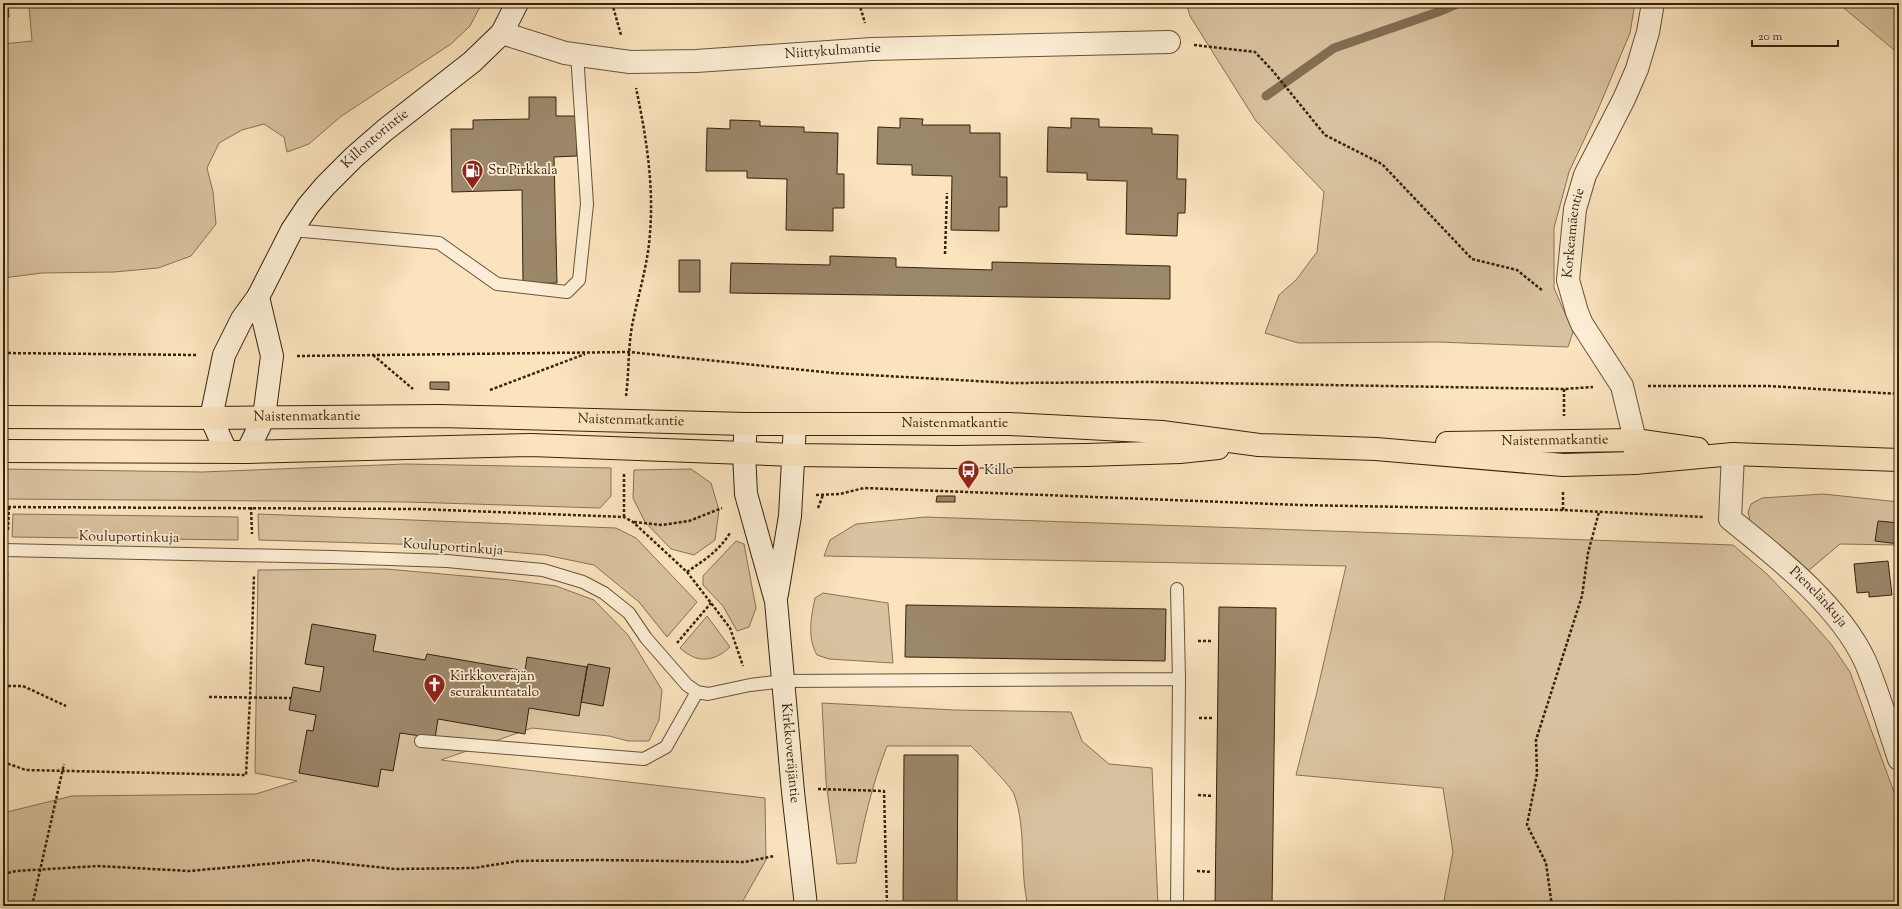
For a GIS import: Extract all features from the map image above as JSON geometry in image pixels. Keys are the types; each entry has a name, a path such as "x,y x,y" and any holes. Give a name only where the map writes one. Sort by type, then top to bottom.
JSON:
{"main road":[{"name":"Naistenmatkantie","path":"3,417 212,418 439,416 746,424 1010,424 1162,432 1259,445 1376,449 1564,465 1635,463 1733,454"},
{"name":"Naistenmatkantie","path":"1376,449 1465,442 1635,440 1733,454 1899,460"},
{"name":"Naistenmatkantie","path":"3,451 237,451 532,445 794,455 955,457 1180,452 1259,445"}],"street":[{"name":"Killontorintie","path":"212,418 224,355 242,319 258,297 292,230 308,206 354,157 391,125 472,62 502,33 517,3"},
{"name":"Korkeamäentie","path":"1635,463 1635,440 1622,386 1582,324 1568,280 1568,273 1575,209 1585,175 1624,99 1637,69 1648,32 1653,3"},
{"name":"Niittykulmantie","path":"502,33 565,53 630,62 696,61 872,49 1169,42"},
{"path":"212,418 237,451 264,417 272,356 258,297"},
{"name":"Kirkkoveräjäntie","path":"746,424 744,453 746,494 776,601 806,906"},
{"name":"Kirkkoveräjäntie","path":"776,601 790,516 795,424"},
{"path":"1730,519 1733,454"},
{"name":"Pienelänkuja","path":"1730,519 1814,591 1846,630 1864,661 1899,759"}],"lane":[{"path":"292,230 438,243 497,284 567,292 580,280 587,204 577,54"},
{"name":"Kouluportinkuja","path":"5,550 252,554 447,561 543,570 583,582 604,593 629,613 646,638 664,659 687,685 697,692"},
{"path":"1176,906 1179,679 1177,589"},
{"path":"422,741 644,759 666,747 697,692 708,694 750,685 784,681 1179,679"}],"path":[{"path":"612,3 630,62 645,129 650,194 650,233 644,275 632,327 626,403"},
{"path":"1169,42 1255,52 1272,70 1324,135 1382,164 1472,259 1517,270 1544,292"},
{"path":"945,254 947,193"},
{"path":"272,356 629,352 833,373 1012,383 1151,382 1564,389 1622,386 1769,386 1899,394"},
{"path":"3,353 224,355"},
{"path":"486,392 587,353"},
{"path":"373,354 416,392"},
{"path":"624,473 624,518"},
{"path":"792,495 840,494 864,488 1284,504 1599,512 1730,519"},
{"path":"3,507 418,509 624,518 633,522 662,525 689,521 728,506 726,497 728,493 746,494"},
{"path":"9,507 5,550 4,686 23,686 66,706"},
{"path":"3,762 26,770 246,775 254,588 251,507"},
{"path":"1552,906 1546,863 1527,825 1537,774 1536,740 1582,596 1588,553 1599,512"},
{"path":"633,522 687,572 730,628 750,685"},
{"path":"687,572 712,556 721,547 730,533 730,528"},
{"path":"664,659 711,603"},
{"path":"209,696 291,698"},
{"path":"32,906 41,870 61,771 64,764"},
{"path":"818,789 884,791 887,906"},
{"path":"3,874 16,871 98,866 188,871 310,860 396,869 474,868 518,861 631,860 744,862 800,851"}],"shaded area":[{"path":"92,3 482,3 470,26 451,44 340,117 309,144 287,152 284,137 264,124 242,130 219,143 207,168 213,192 216,224 191,256 158,268 114,272 42,273 3,278 3,44 32,41 29,7"},
{"path":"1186,3 1635,3 1630,33 1597,112 1569,172 1554,228 1554,288 1573,332 1568,347 1438,342 1298,343 1265,333 1279,295 1296,280 1317,252 1324,192 1256,121 1190,16"},
{"path":"1835,3 1899,3 1899,54 1839,4"},
{"path":"405,464 611,468 611,496 600,508 408,502 3,499 3,469 202,472"},
{"path":"691,469 711,483 719,510 715,540 694,555 671,549 645,522 633,498 634,470"},
{"path":"1823,494 1899,502 1899,545 1840,544 1802,576 1751,525 1748,512 1751,504 1762,498"},
{"path":"13,514 238,517 238,540 12,537"},
{"path":"258,514 616,528 636,538 697,602 667,637 639,602 594,565 545,555 431,545 259,540"},
{"path":"925,517 1733,545 1767,574 1801,610 1831,644 1850,672 1899,806 1899,906 1443,906 1453,852 1443,788 1296,775 1346,566 824,556 830,540 856,524"},
{"path":"736,541 744,544 756,608 749,627 737,631 723,606 703,585 703,576"},
{"path":"386,569 510,580 556,586 594,600 628,635 662,690 659,720 649,741 628,741 609,736 532,728 441,760 765,798 766,860 740,906 3,906 3,813 72,796 256,794 297,781 255,773 258,570"},
{"path":"823,593 888,603 893,663 829,659 817,655 812,642 811,620 815,598"},
{"path":"707,616 730,647 718,656 699,659 686,653 680,648"},
{"path":"822,703 954,710 1071,712 1082,741 1109,764 1152,768 1158,906 1028,906 1025,892 1022,836 1018,808 1014,794 1001,777 971,746 887,746 868,804 856,863 837,864 826,782"}],"building":[{"path":"3,3 8,3 9,17 3,18"},
{"name":"St1 Pirkkala","path":"529,97 556,97 556,116 576,116 577,156 554,157 557,283 523,284 522,190 452,192 451,129 473,129 473,120 529,119"},
{"path":"900,118 923,119 922,125 970,125 970,133 1000,133 1000,177 1007,177 1007,207 999,207 999,231 951,230 952,176 912,175 912,165 877,164 878,127 900,128"},
{"path":"1071,118 1099,119 1099,127 1152,128 1152,134 1178,135 1177,179 1186,179 1185,213 1178,213 1177,236 1126,234 1127,181 1087,180 1087,173 1047,172 1048,127 1071,128"},
{"path":"730,120 760,121 760,126 804,127 804,132 838,133 837,174 844,174 844,208 833,208 833,231 786,230 787,179 747,178 747,171 706,171 707,128 730,129"},
{"path":"830,256 896,258 896,267 992,270 992,262 1170,266 1170,299 730,293 731,263 830,265"},
{"path":"679,260 700,260 700,292 679,292"},
{"path":"430,382 449,382 449,390 430,389"},
{"path":"937,496 955,496 955,502 936,502"},
{"path":"1878,521 1899,523 1899,544 1875,541"},
{"path":"1888,561 1892,595 1869,597 1869,592 1857,593 1854,564"},
{"path":"906,605 1166,609 1165,661 905,657"},
{"path":"1219,607 1276,608 1272,906 1215,906"},
{"name":"Kirkkoveräjän seurakuntatalo","path":"312,624 376,635 373,651 425,660 427,654 525,671 527,657 587,667 579,716 529,708 525,734 438,719 435,738 400,733 393,771 381,769 378,787 299,773 307,730 313,731 316,715 289,710 293,687 320,692 324,667 305,664"},
{"path":"588,664 610,668 603,706 581,702"},
{"path":"904,755 958,755 957,906 903,906"}],"waterway":[{"path":"1266,96 1334,48 1438,12 1459,3"}],"place":[{"name":"St1 Pirkkala","path":"472,190"},
{"name":"Killo","path":"968,490"},
{"name":"Kirkkoveräjän seurakuntatalo","path":"435,704"}]}
